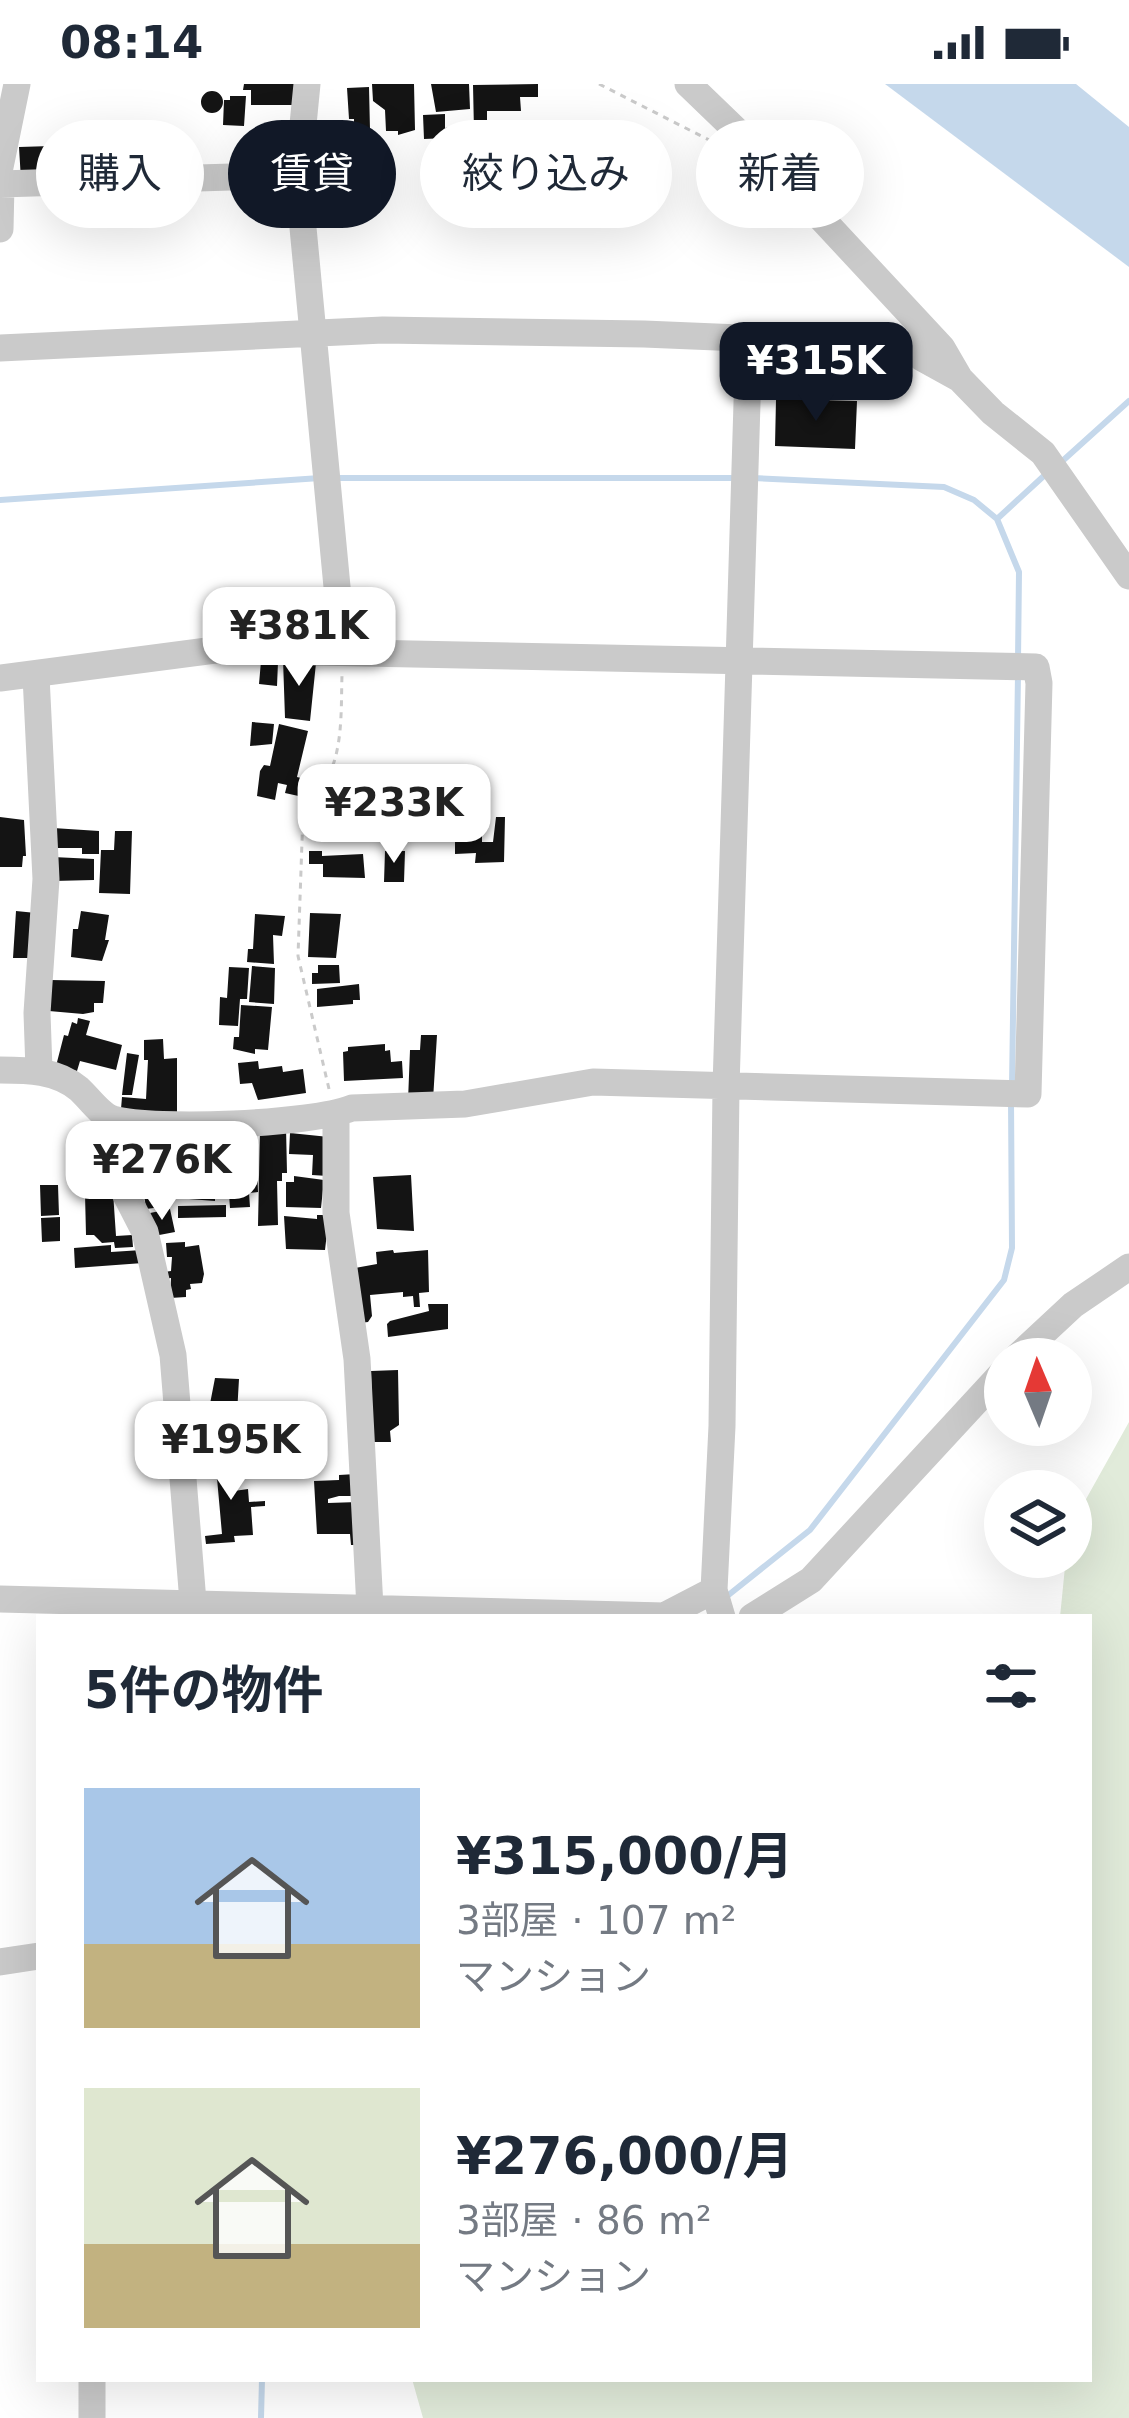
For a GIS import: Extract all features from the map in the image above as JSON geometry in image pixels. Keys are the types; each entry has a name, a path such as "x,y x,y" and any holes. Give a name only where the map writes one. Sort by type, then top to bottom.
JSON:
{"street":[{"path":"0,166 17,84"},
{"path":"303,120 307,84"},
{"path":"688,84 769,162 942,348 960,379 1043,453 1129,575"},
{"path":"0,229 1,184 228,177"},
{"path":"302,228 343,650"},
{"path":"0,347 311,330 749,338 908,345 960,379"},
{"path":"673,1614 718,1604 726,1087 749,338"},
{"path":"0,678 215,650 1036,667 1028,1094 593,1082 465,1104 352,1108 335,1114 170,1124 109,1118 75,1085 39,1070 0,1070"},
{"path":"36,676 46,879 37,1013 39,1070"},
{"path":"335,1114 336,1213 357,1359 370,1608"},
{"path":"109,1118 107,1158 145,1232 173,1355 193,1602"},
{"path":"1038,1338 1073,1306 1129,1267"},
{"path":"757,1614 811,1580 984,1393"},
{"path":"0,1599 99,1609 193,1602 590,1614"},
{"path":"0,1962 36,1956"},
{"path":"92,2382 92,2418"}],"path":[{"path":"599,84 696,133"},
{"path":"335,1114 298,956 303,813 329,774 339,724 343,650"}],"green space":[{"path":"1129,1422 1129,2418 423,2418 413,2382 1092,2382 1092,1614 1060,1614 1064,1578 1092,1578 1092,1488"}],"water":[{"path":"885,84 1076,84 1129,127 1129,267"}],"building":[{"path":"244,84 298,84 297,105 251,105 251,90 243,90"},
{"path":"372,84 414,84 415,130 398,135 396,120 385,120 385,110 373,101"},
{"path":"431,84 469,84 470,109 436,112"},
{"path":"538,84 538,97 520,97 521,111 487,111 487,120 474,120 473,85"},
{"path":"369,87 370,120 349,119 347,88"},
{"path":"212,91 223,102 212,113 201,102"},
{"path":"230,96 246,96 244,120 228,120 228,125 223,125 224,100"},
{"path":"445,114 445,120 423,120 423,115"},
{"path":"36,146 36,180 21,180 19,147"},
{"path":"776,399 857,401 855,449 775,446"},
{"path":"283,659 316,663 310,721 285,718"},
{"path":"261,661 278,662 277,686 259,684"},
{"path":"252,722 274,724 272,744 250,746"},
{"path":"279,724 308,731 297,777 312,781 303,797 285,793 287,785 278,783 275,800 257,796 260,771 270,766"},
{"path":"455,778 483,778 486,827 482,827 482,842 493,842 496,817 505,817 504,862 475,863 476,853 455,854"},
{"path":"370,783 370,789 400,788 401,818 354,819 349,784"},
{"path":"416,783 446,783 447,820 416,821"},
{"path":"328,785 346,787 339,833 312,826 316,800 326,800"},
{"path":"0,817 24,820 22,867 0,867"},
{"path":"53,828 99,831 99,854 82,854 82,848 52,848"},
{"path":"115,831 132,831 130,894 99,893 101,850 114,850"},
{"path":"309,851 322,851 322,856 363,854 365,878 323,877 323,864 309,864"},
{"path":"385,851 405,851 404,882 384,882"},
{"path":"53,857 94,859 94,880 53,881"},
{"path":"16,911 36,913 31,958 13,958"},
{"path":"81,911 109,915 105,940 109,940 102,961 71,957 73,929 78,929"},
{"path":"310,913 341,914 336,958 308,957"},
{"path":"255,914 285,916 282,936 273,935 274,964 247,962 248,949 253,949"},
{"path":"318,965 339,965 340,983 312,984"},
{"path":"252,966 275,968 274,1004 249,1002"},
{"path":"229,967 249,968 247,999 240,999 238,1026 219,1025 220,997 227,998"},
{"path":"50,980 105,981 103,1003 94,1003 94,1012 83,1014 49,1011"},
{"path":"359,984 360,1000 353,1004 317,1007 317,989"},
{"path":"241,1005 272,1007 268,1050 255,1049 255,1054 233,1049 234,1037 239,1037"},
{"path":"78,1018 90,1021 86,1035 122,1045 116,1070 80,1061 77,1071 56,1066 64,1035 68,1036"},
{"path":"421,1035 437,1035 433,1100 408,1101 410,1050 420,1050"},
{"path":"163,1039 164,1059 177,1058 177,1114 121,1109 122,1097 146,1099 144,1040"},
{"path":"385,1044 391,1062 402,1061 403,1078 344,1081 343,1052 348,1047"},
{"path":"127,1053 139,1055 132,1095 122,1095"},
{"path":"258,1061 259,1069 303,1069 306,1093 258,1100 252,1083 240,1084 238,1063"},
{"path":"286,1127 287,1173 277,1181 278,1225 258,1226 260,1128"},
{"path":"122,1130 144,1131 143,1181 128,1181 129,1151 122,1151"},
{"path":"223,1130 249,1130 252,1165 236,1166 236,1174 225,1174"},
{"path":"214,1132 215,1149 209,1160 175,1161 174,1133"},
{"path":"148,1133 169,1133 170,1171 160,1170 160,1174 146,1169"},
{"path":"290,1133 329,1137 328,1176 312,1175 313,1155 289,1154"},
{"path":"257,1168 258,1192 249,1193 250,1207 230,1208 229,1194 237,1194 238,1169"},
{"path":"411,1175 414,1231 377,1229 373,1177"},
{"path":"294,1176 324,1180 321,1208 286,1207 286,1182 294,1182"},
{"path":"219,1177 222,1193 215,1194 215,1201 189,1199 188,1187 196,1187 195,1178"},
{"path":"40,1185 58,1185 59,1215 41,1216"},
{"path":"167,1190 169,1206 146,1209 144,1193"},
{"path":"113,1192 116,1236 132,1235 133,1247 115,1248 114,1242 102,1243 86,1235 85,1194"},
{"path":"226,1205 226,1217 178,1218 178,1206"},
{"path":"170,1209 175,1232 154,1236 150,1213"},
{"path":"317,1215 329,1215 325,1250 286,1249 284,1216 317,1219"},
{"path":"60,1217 60,1241 42,1242 41,1218"},
{"path":"185,1242 185,1247 199,1245 202,1283 190,1284 186,1297 170,1298 171,1278 165,1279 164,1272 171,1271 172,1257 167,1257 166,1243"},
{"path":"111,1245 111,1252 142,1250 143,1263 75,1268 74,1248"},
{"path":"428,1250 429,1292 419,1293 420,1307 414,1307 413,1296 403,1297 403,1292 370,1295 372,1316 360,1323 355,1268 377,1264 376,1252"},
{"path":"428,1304 448,1304 448,1329 388,1337 390,1321 429,1311"},
{"path":"398,1370 399,1425 390,1431 391,1442 367,1442 371,1371"},
{"path":"215,1378 239,1379 236,1431 213,1431 209,1409"},
{"path":"228,1452 234,1491 248,1489 249,1502 265,1501 265,1506 251,1507 253,1535 206,1544 205,1536 222,1534 216,1467 208,1468 207,1454"},
{"path":"356,1474 358,1496 339,1496 328,1503 358,1502 359,1545 351,1545 350,1534 317,1534 314,1481"}],"waterway":[{"path":"1058,465 1129,401"},
{"path":"1018,660 1019,572 997,519 1047,473"},
{"path":"0,500 320,478"},
{"path":"333,478 734,478"},
{"path":"753,478 944,487 974,500 997,519"},
{"path":"1012,1086 1018,674"},
{"path":"726,1597 810,1530 1004,1280 1012,1248 1011,1100"},
{"path":"261,2418 262,2382"}]}
